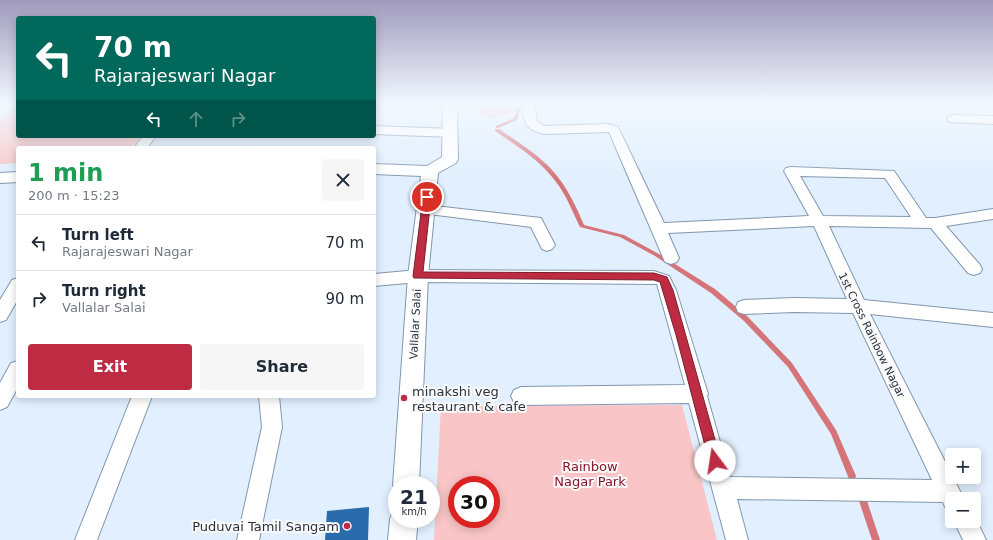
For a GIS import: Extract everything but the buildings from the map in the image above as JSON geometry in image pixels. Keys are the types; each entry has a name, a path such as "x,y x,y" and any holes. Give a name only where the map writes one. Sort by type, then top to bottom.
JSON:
{"street":[{"path":"376,169 430,171 450,159 451,128"},
{"path":"535,128 544,130 602,128"},
{"path":"609,128 614,130 659,228 671,258"},
{"path":"376,130 451,133"},
{"path":"142,146 148,138"},
{"name":"Vallalar Salai","path":"407,476 418,276 430,171"},
{"name":"1st Cross Rainbow Nagar","path":"928,223 889,174 791,171 819,221 858,306 950,492"},
{"path":"0,178 16,177"},
{"path":"426,210 536,222 547,245"},
{"path":"659,228 819,221 928,223 993,214"},
{"path":"928,223 974,269"},
{"path":"376,280 418,276 654,277 663,280 668,290 698,394 737,540"},
{"path":"0,315 16,287"},
{"path":"744,307 794,305 858,306 993,320"},
{"path":"0,401 10,379"},
{"path":"522,396 698,394"},
{"path":"86,540 141,398"},
{"path":"248,540 272,428 269,398"},
{"path":"722,488 945,495"},
{"path":"402,540 403,528"},
{"path":"969,528 975,540"}],"green space":[{"path":"0,128 16,128 16,138 140,138 132,146 16,146 16,163 0,164"},
{"name":"Rainbow Nagar Park","path":"682,405 717,540 434,540 435,528 440,528 440,476 437,476 441,406"}],"waterway":[{"path":"497,130 546,166 569,198 582,226 622,236 657,255 713,291 746,319 790,365 834,432 852,476"},
{"path":"862,498 876,540"}],"place":[{"name":"minakshi veg restaurant & cafe","path":"404,398"},
{"name":"Puduvai Tamil Sangam","path":"347,526"}],"route":[{"path":"427,197 418,276 654,277 663,280 668,290 698,394 715,461"}]}
